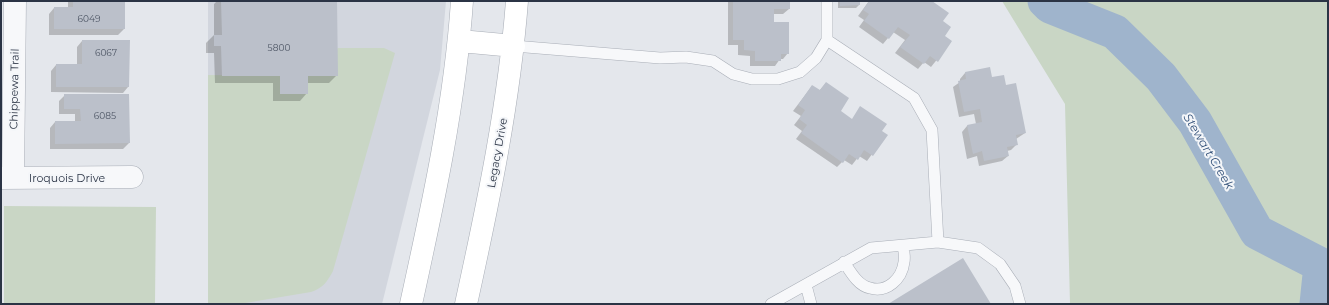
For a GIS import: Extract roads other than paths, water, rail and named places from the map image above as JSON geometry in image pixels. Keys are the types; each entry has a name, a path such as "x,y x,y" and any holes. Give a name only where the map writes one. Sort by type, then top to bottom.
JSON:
{"main road":[{"path":"411,304 433,206 448,120 460,41 462,1"},
{"name":"Legacy Drive","path":"466,304 494,176 514,46 517,1"},
{"path":"460,41 514,46"}],"street":[{"name":"Chippewa Trail","path":"7,178 8,43 15,1"},
{"name":"Iroquois Drive","path":"7,178 132,177"}],"lane":[{"path":"514,46 660,58 686,57 713,61 733,74 752,79 778,79 800,72 816,58 827,40 827,1"},
{"path":"827,40 914,98 932,130 938,242"},
{"path":"771,304 871,248 938,242 978,248 1000,264 1015,286 1020,304"},
{"path":"844,262 862,284 870,288 884,288 894,284 901,274 904,262 903,246"},
{"path":"806,285 810,304"}],"waterway":[{"name":"Stewart Creek","path":"1045,1 1050,6 1115,32 1161,77 1195,122 1257,232 1321,265 1317,304"}]}
